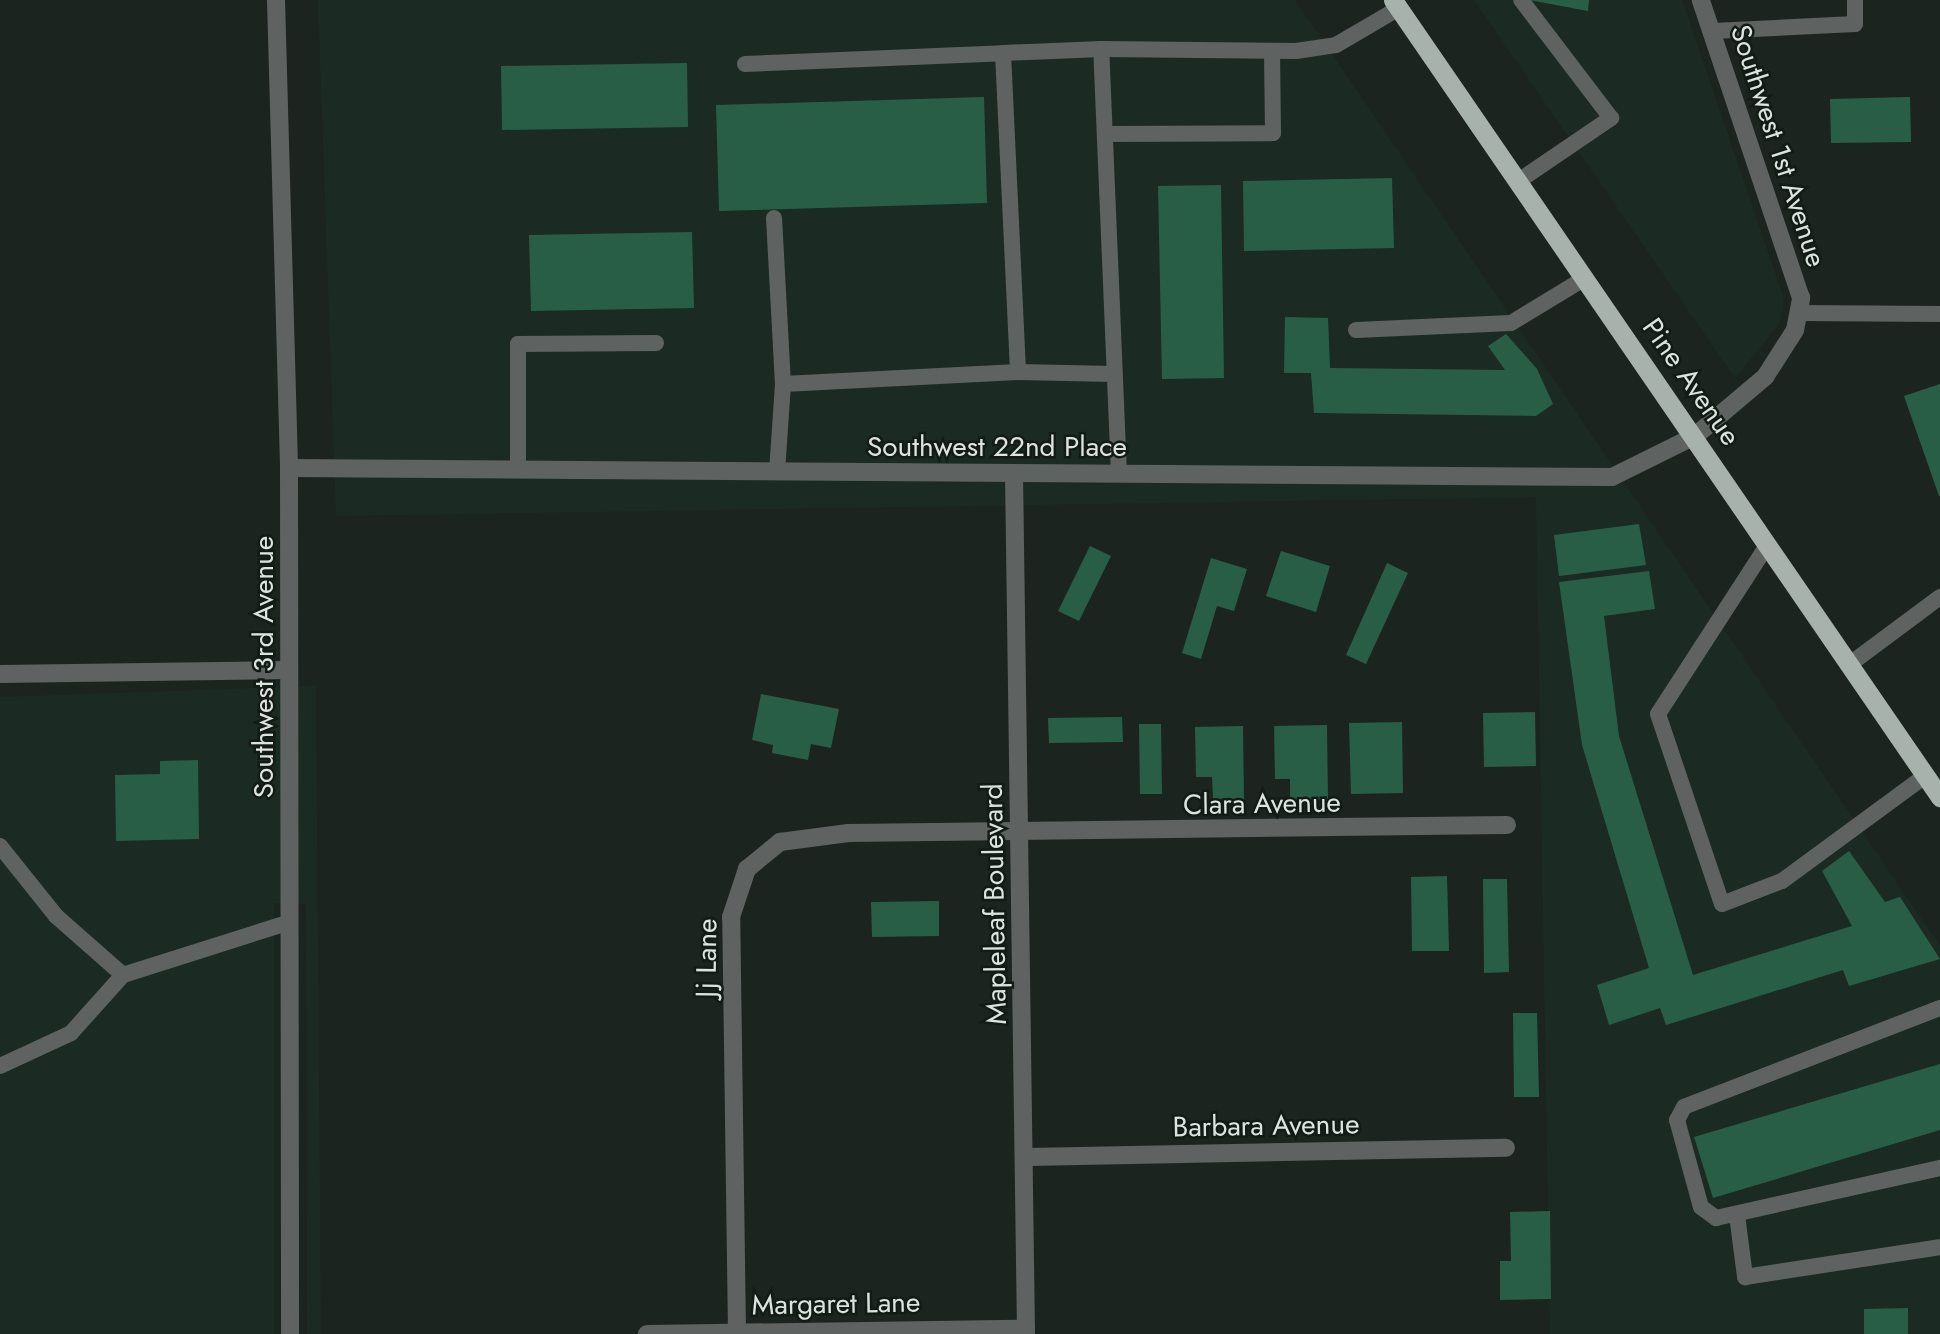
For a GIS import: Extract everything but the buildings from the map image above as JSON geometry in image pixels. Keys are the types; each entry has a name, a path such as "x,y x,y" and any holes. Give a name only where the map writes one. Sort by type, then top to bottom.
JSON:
{"highway":[{"name":"Pine Avenue","path":"1396,4 1934,785"}],"street":[{"name":"Southwest 3rd Avenue","path":"276,0 289,468 290,1334"},
{"name":"Southwest 1st Avenue","path":"1695,436 1765,377 1795,330 1801,298 1780,225 1701,0"},
{"name":"Southwest 22nd Place","path":"289,468 1612,477 1695,436"},
{"name":"Mapleleaf Boulevard","path":"1014,473 1018,836 1028,1157 1026,1331"},
{"path":"0,674 288,670"},
{"name":"Clara Avenue","path":"1018,836 1507,825"},
{"name":"Jj Lane","path":"737,1332 731,917 747,869 780,842 848,833 1018,836"},
{"name":"Barbara Avenue","path":"1028,1157 1506,1148"},
{"name":"Margaret Lane","path":"647,1334 1026,1331"}],"lane":[{"path":"1517,182 1611,118 1521,0"},
{"path":"1713,31 1855,24 1855,0"},
{"path":"745,64 1101,49 1272,51 1336,46 1396,4"},
{"path":"1101,49 1119,474"},
{"path":"1105,134 1273,133 1272,51"},
{"path":"1003,53 1018,372"},
{"path":"774,218 783,384 777,472"},
{"path":"1356,330 1511,323 1585,278"},
{"path":"1798,313 1940,314"},
{"path":"519,470 518,344 656,343"},
{"path":"783,384 1018,372 1114,374"},
{"path":"1769,544 1658,714 1722,904 1782,881 1934,785"},
{"path":"1850,664 1940,597"},
{"path":"0,846 56,916 123,975"},
{"path":"0,1066 71,1033 123,975 290,922"},
{"path":"1940,1008 1684,1107 1677,1120 1701,1207 1716,1218 1940,1168"},
{"path":"1737,1214 1745,1277 1940,1247"}],"shaded area":[{"path":"318,0 1295,0 1940,946 1940,1334 1550,1334 1536,497 336,516"},
{"path":"1474,0 1682,0 1784,299 1780,323 1735,378"},
{"path":"316,686 321,1334 307,1334 306,904 274,903 274,1334 0,1334 0,697"}]}
